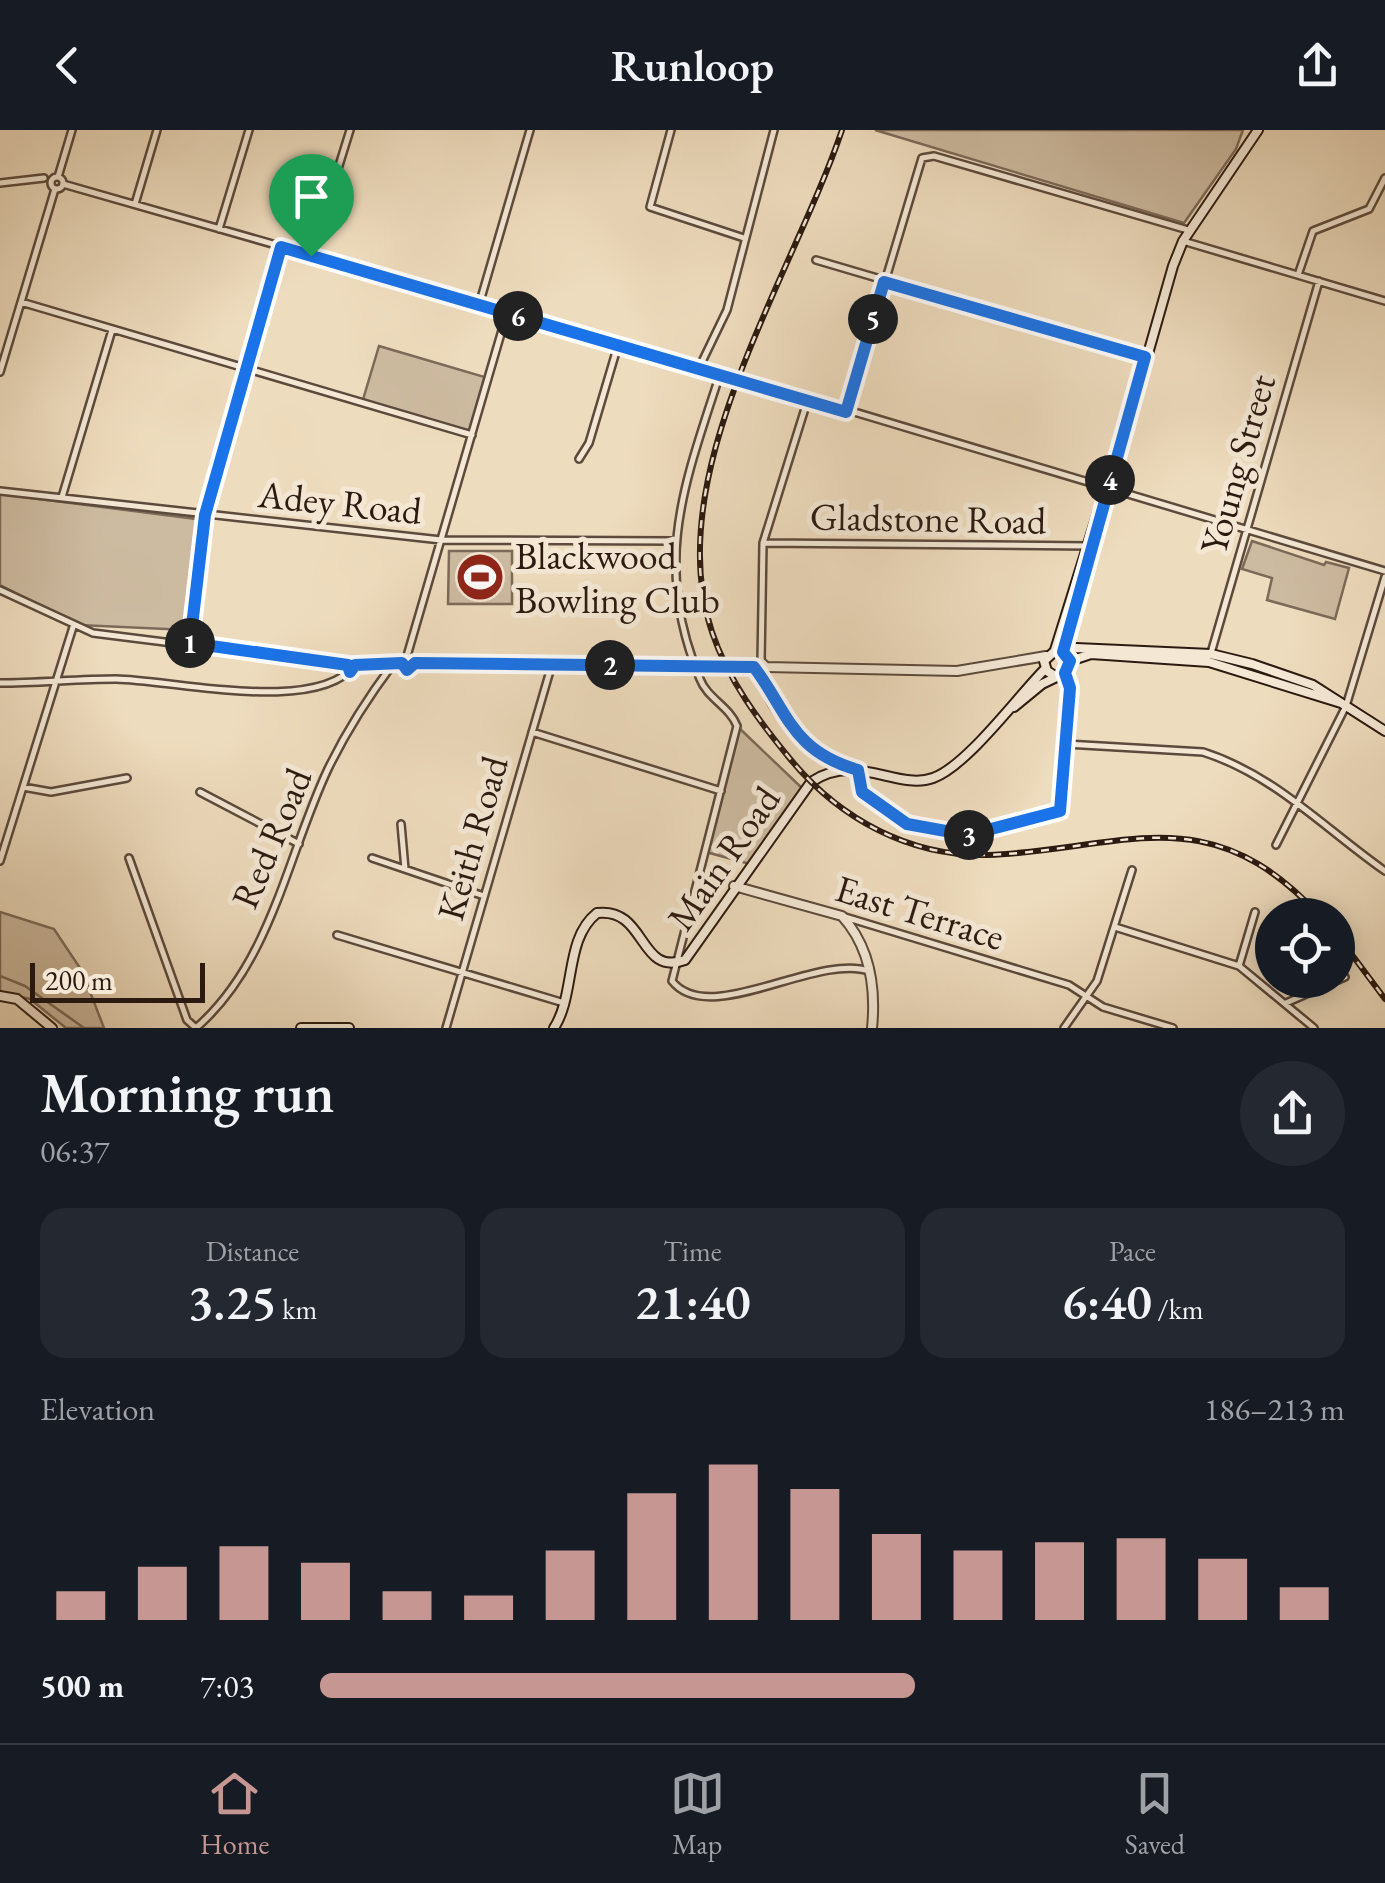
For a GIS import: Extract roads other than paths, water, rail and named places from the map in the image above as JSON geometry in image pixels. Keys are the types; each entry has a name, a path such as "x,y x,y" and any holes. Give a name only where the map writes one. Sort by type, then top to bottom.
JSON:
{"main road":[{"path":"1065,673 1063,654 1090,546 1183,241 1256,130"},
{"path":"1063,654 1090,546"},
{"path":"1068,633 1076,648"},
{"path":"1063,654 1076,648 1210,658 1344,704 1385,731"},
{"path":"760,668 958,670 1063,654 1210,658"},
{"path":"1045,668 1046,656"},
{"path":"1028,660 1055,676"},
{"name":"Main Road","path":"1010,709 1045,668"},
{"name":"Main Road","path":"554,1028 567,1004 577,947 588,921 598,913 610,912 626,918 653,956 674,963 688,957 734,886 811,782 834,772 858,770 912,780 932,778 1010,709 1065,673"},
{"name":"East Terrace","path":"734,886 842,916"},
{"path":"842,916 857,936 870,971 875,998 872,1028"},
{"path":"678,947 688,957"},
{"path":"0,996 17,999 52,1028"},
{"path":"301,1028 350,1028"}],"street":[{"path":"54,190 50,182 58,177 72,130"},
{"path":"135,205 157,130"},
{"path":"219,229 249,130"},
{"path":"311,256 350,130"},
{"path":"479,305 530,130"},
{"path":"671,130 650,206 744,238"},
{"path":"700,368 727,310 774,130"},
{"path":"846,412 922,158 934,156 1190,230"},
{"path":"58,177 63,184 700,368 1385,574 1344,704 1276,845"},
{"path":"0,183 44,178"},
{"path":"1298,275 1313,231 1369,208 1385,178"},
{"path":"0,372 54,190 63,184"},
{"path":"1183,241 1385,301"},
{"path":"190,643 205,515 281,247"},
{"path":"816,260 1145,357"},
{"name":"Young Street","path":"1210,658 1319,281"},
{"path":"21,302 472,436"},
{"path":"0,590 93,633 351,667 402,663 508,313"},
{"path":"62,496 112,330"},
{"path":"579,458 589,444 618,346"},
{"path":"720,374 685,486 673,580 702,685 738,726 672,981 677,989 702,1000 726,1000 844,966 870,971"},
{"path":"808,400 763,544 760,668 803,743 826,759 858,770 862,792 894,818 930,829 983,834 1010,821 1060,811 1069,697 1065,673"},
{"name":"Adey Road","path":"0,490 441,540 675,542"},
{"name":"Gladstone Road","path":"763,544 1090,546"},
{"path":"0,861 73,627"},
{"path":"407,656 415,663 760,668"},
{"path":"402,663 407,670 415,663"},
{"name":"Red Road","path":"196,1028 225,1003 238,980 328,770 393,664"},
{"name":"Keith Road","path":"446,1028 552,664"},
{"path":"0,683 117,679 295,691 351,667"},
{"path":"532,732 721,790"},
{"path":"1066,744 1203,752 1258,775 1385,872"},
{"path":"23,786 51,792 128,778"},
{"path":"200,792 299,844"},
{"path":"400,824 404,869"},
{"path":"0,826 10,828"},
{"path":"129,858 187,1020 196,1028"},
{"path":"372,858 484,896"},
{"path":"1064,1028 1096,981 1132,870"},
{"path":"1239,966 1255,912"},
{"name":"East Terrace","path":"842,916 1069,986 1102,1007 1173,1028"},
{"path":"1114,927 1239,966 1314,1028"},
{"path":"337,935 567,1004"},
{"path":"1286,1003 1298,998"}],"waterway":[{"path":"0,976 25,986 84,1028"}],"railway":[{"path":"842,130 738,378 717,444 703,509 700,572 712,632 736,683 767,730 810,781 854,817 904,841 959,854 988,855 1123,840 1201,842 1239,854 1278,877 1301,898"},
{"path":"1355,959 1385,999"}],"place":[{"name":"Blackwood Bowling Club","path":"480,577"}]}
